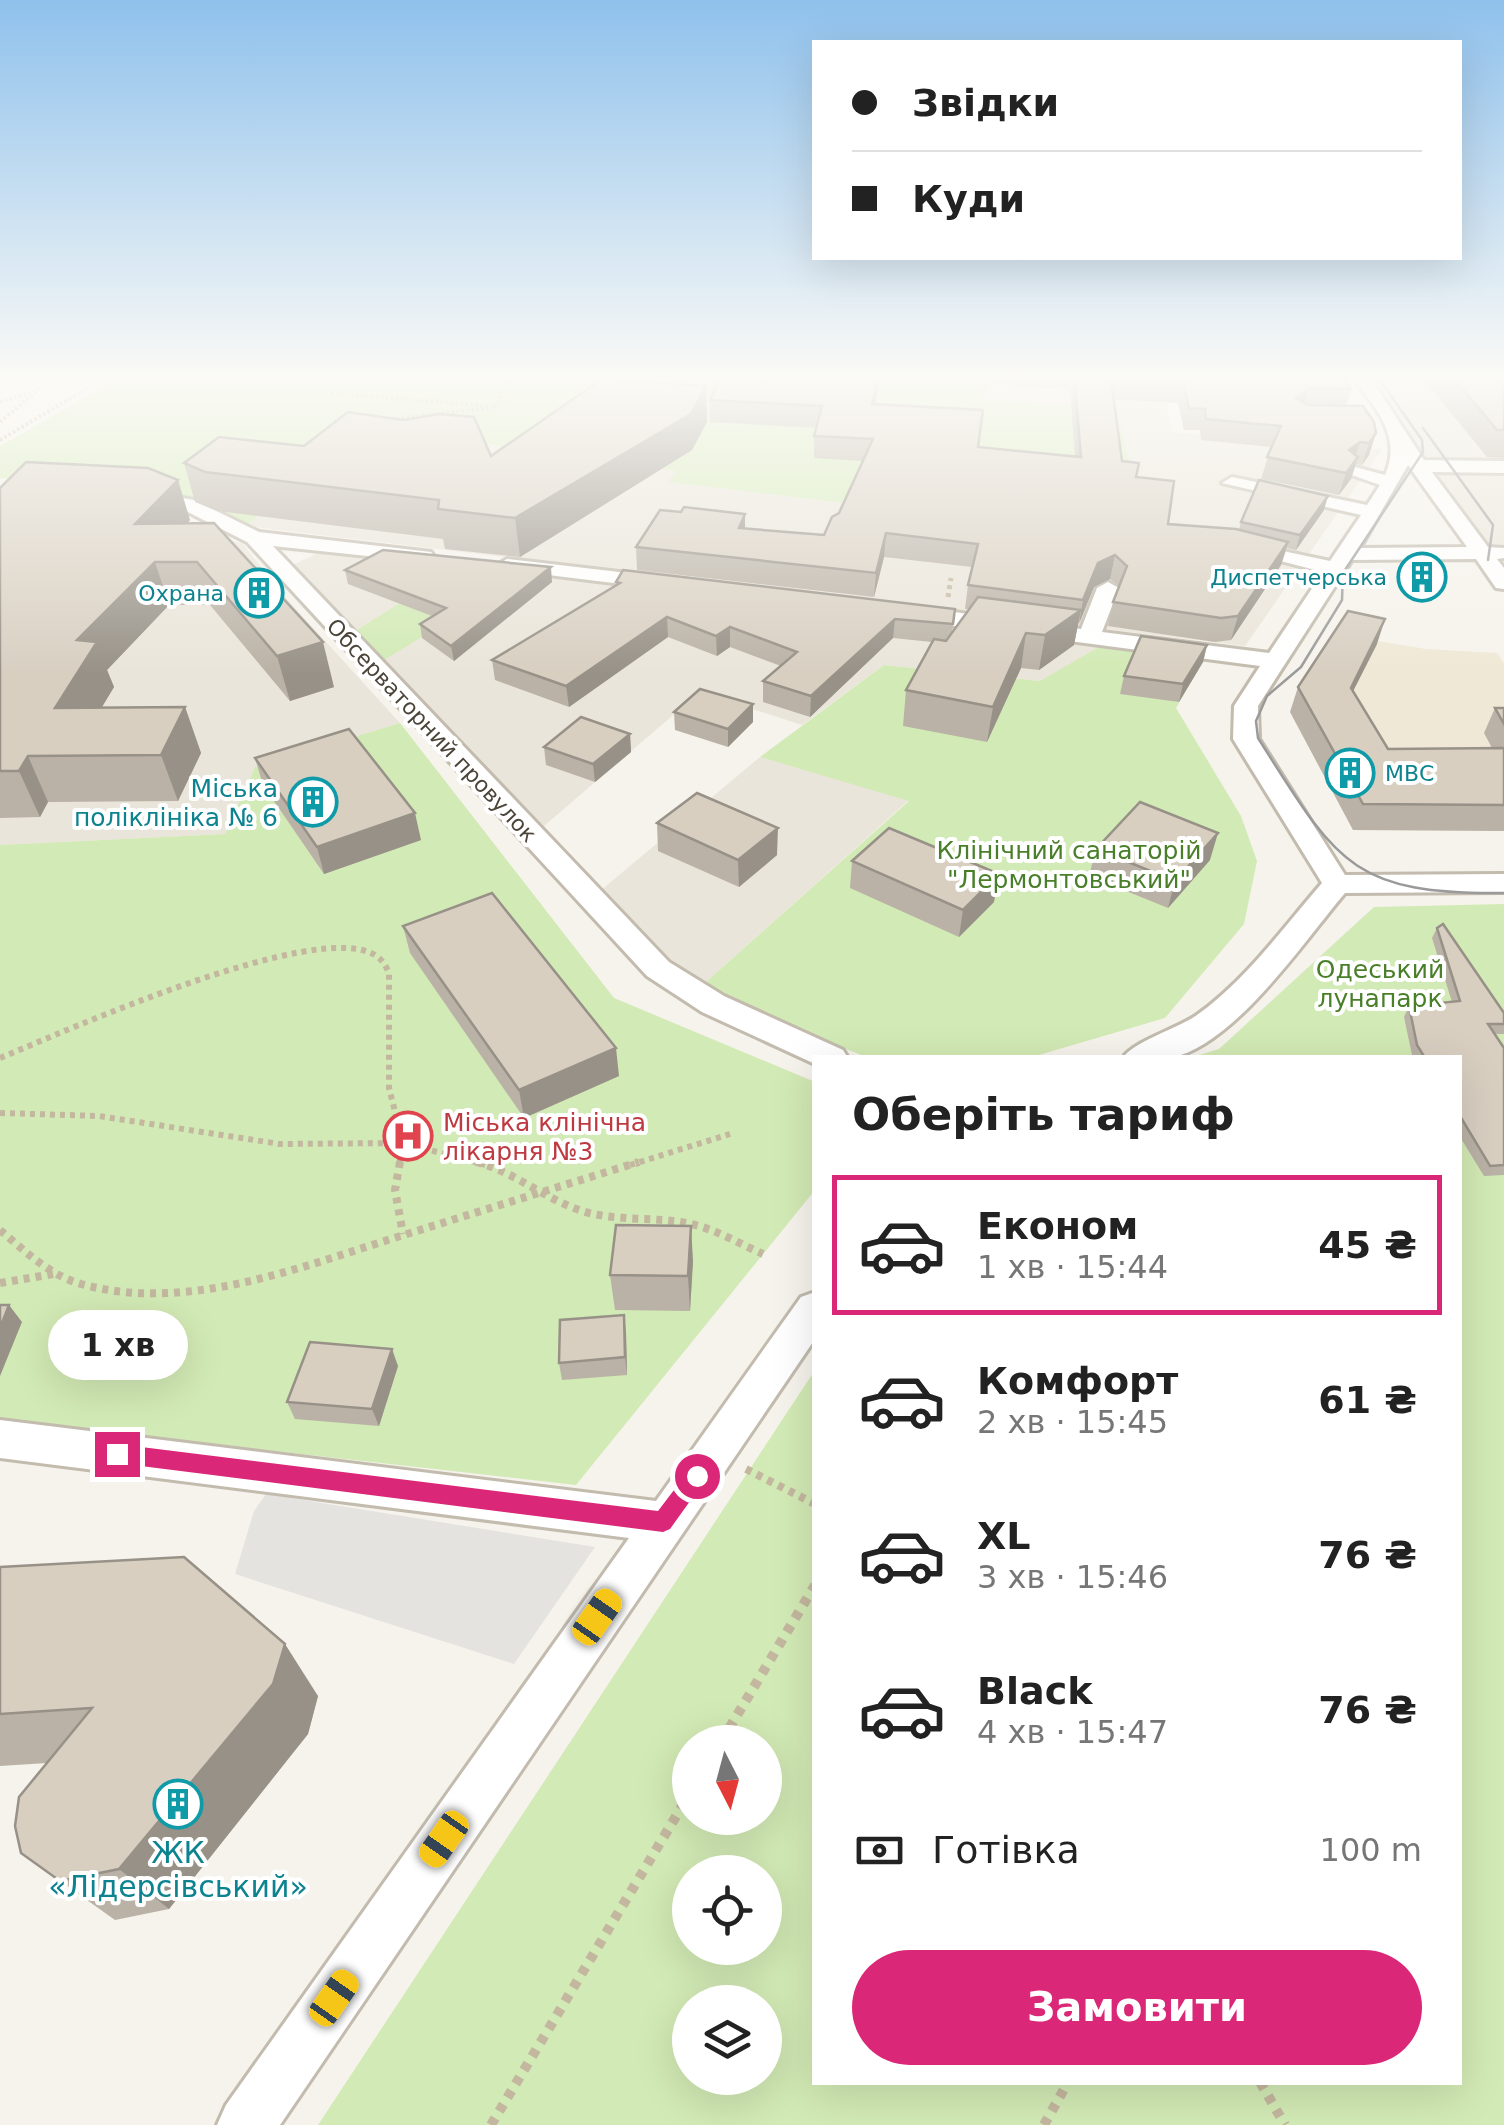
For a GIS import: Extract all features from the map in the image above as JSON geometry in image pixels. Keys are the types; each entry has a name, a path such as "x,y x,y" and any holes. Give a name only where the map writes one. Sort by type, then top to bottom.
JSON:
{"street":[{"path":"1361,475 1389,486 1412,485 1440,492"},
{"path":"1337,884 1246,739 1246,706 1332,562 1370,516 1394,475"},
{"path":"1428,475 1464,526 1492,556 1504,584"},
{"path":"1232,483 1370,516 1386,534 1400,538 1442,538 1464,526"},
{"name":"Обсерваторний провулок","path":"126,495 187,504 254,538 658,969 713,1004 825,1055"},
{"path":"254,538 451,559"},
{"path":"1222,544 1332,562"},
{"path":"1274,559 1332,562 1492,556"},
{"path":"490,564 682,585"},
{"path":"1090,634 1108,588"},
{"path":"883,609 1275,661"},
{"path":"1337,884 1504,883"},
{"path":"1145,1055 1194,1032 1246,995 1337,884"},
{"path":"246,2125 812,1312"},
{"path":"0,1439 663,1522"}],"path":[{"path":"0,1058 245,966 323,952 372,952 383,960 390,973 389,1088 403,1143 395,1190 403,1234"},
{"path":"0,1113 84,1116 265,1142 334,1146 403,1143 510,1171 537,1193 609,1218 692,1224 763,1254"},
{"path":"0,1230 54,1274 110,1289 213,1288 266,1277 730,1134"},
{"path":"0,1283 54,1274"},
{"path":"714,1453 812,1502"},
{"path":"730,1725 812,1590"},
{"path":"491,2125 672,1824"},
{"path":"1044,2125 1066,2085"},
{"path":"1262,2085 1285,2125"}],"shaded area":[{"path":"304,475 675,475 669,482 927,513 947,475 1364,475 1245,646 246,526"},
{"path":"1436,475 1504,475 1504,551 1487,551"},
{"path":"0,501 191,527 243,544 284,596 400,723 255,767 225,834 0,845"},
{"path":"329,548 456,561 438,579 347,636 286,568"},
{"path":"529,569 1102,645 1041,681 884,665 802,725 700,692 544,826 424,722 374,666"},
{"path":"1340,635 1426,649 1497,653 1504,663 1504,831 1353,830 1293,717"},
{"path":"760,757 909,800 698,989 669,979 600,891"},
{"path":"266,1494 595,1547 514,1664 235,1574 254,1511"}],"green space":[{"path":"304,475 246,526 181,495 0,478"},
{"path":"674,475 1133,475 1135,485 928,513 668,482"},
{"path":"438,579 447,622 374,666 347,636"},
{"name":"Клінічний санаторій \"Лермонтовський\"","path":"1102,645 1205,658 1176,708 1241,816 1257,861 1244,924 1165,1018 1039,1055 861,1055 698,989 909,801 760,757 884,665 1040,681"},
{"name":"Міська клінічна лікарня №3","path":"400,723 614,998 812,1081 812,1194 576,1485 0,1420 0,845 225,834 255,767"},
{"name":"Одеський лунапарк","path":"1504,904 1504,2125 318,2125 812,1375 812,2085 1462,2085 1462,1055 1200,1055 1219,1049 1374,907"}],"building":[{"path":"13,475 166,475 178,480 135,524 214,523 323,642 277,656 197,562 155,562 77,640 97,642 55,708 185,707 161,755 28,756 19,771 0,771 0,488"},
{"path":"231,475 587,475 515,518 438,509 439,500"},
{"path":"856,475 1136,475 1174,481 1168,524 1236,529 1288,542 1238,616 1221,618 1113,602 1127,566 1115,555 1098,563 1083,600 968,585 978,544 886,533 876,573 636,547 660,510 681,512 684,507 745,514 739,528 824,535 832,517 839,513"},
{"path":"1259,480 1328,496 1300,535 1241,522"},
{"path":"383,550 551,567 451,646 420,624 446,608 345,570"},
{"path":"623,570 955,609 953,624 895,619 811,696 763,681 797,652 730,627 716,636 667,617 566,686 492,660 620,583 616,582"},
{"path":"978,597 1081,610 1045,635 1026,633 993,707 906,690 934,639 946,641"},
{"path":"1348,611 1385,619 1351,688 1388,749 1504,748 1504,805 1363,804 1298,687"},
{"path":"1141,636 1207,645 1183,684 1124,676"},
{"path":"700,689 753,704 728,729 674,712"},
{"path":"1495,708 1504,708 1504,724"},
{"path":"581,717 630,734 593,764 544,747"},
{"path":"349,729 415,813 317,847 255,758"},
{"path":"697,793 778,828 738,860 657,823"},
{"path":"1140,802 1218,833 1175,881 1096,849"},
{"path":"889,828 999,874 963,910 852,861"},
{"path":"492,893 616,1048 519,1090 403,926"},
{"path":"1443,924 1504,1013 1504,1024 1488,1024 1504,1048 1504,1165 1490,1166 1462,1119 1462,1055 1423,1055 1417,1045 1409,1006 1460,1001 1437,928"},
{"path":"616,1225 691,1226 688,1276 610,1275"},
{"path":"0,1305 9,1305 0,1328"},
{"path":"624,1315 625,1357 559,1363 560,1320"},
{"path":"310,1342 392,1349 372,1409 287,1402"},
{"name":"ЖК «Лідерсівський»","path":"184,1557 285,1644 273,1684 119,1869 60,1881 21,1853 15,1826 19,1797 92,1708 0,1714 0,1567"}],"tram line":[{"path":"1408,475 1343,573 1342,600 1301,667 1267,696 1256,721 1258,738 1308,814 1352,862 1379,877 1412,887 1504,893"},
{"path":"1457,475 1493,525 1488,560"}],"place":[{"name":"Диспетчерська","path":"1422,577"},
{"name":"Охрана","path":"259,593"},
{"name":"МВС","path":"1350,773"},
{"name":"Міська поліклініка № 6","path":"313,802"},
{"name":"Міська клінічна лікарня №3","path":"408,1136"},
{"name":"ЖК «Лідерсівський»","path":"178,1804"}],"route":[{"path":"117,1454 663,1522 697,1476"}]}
